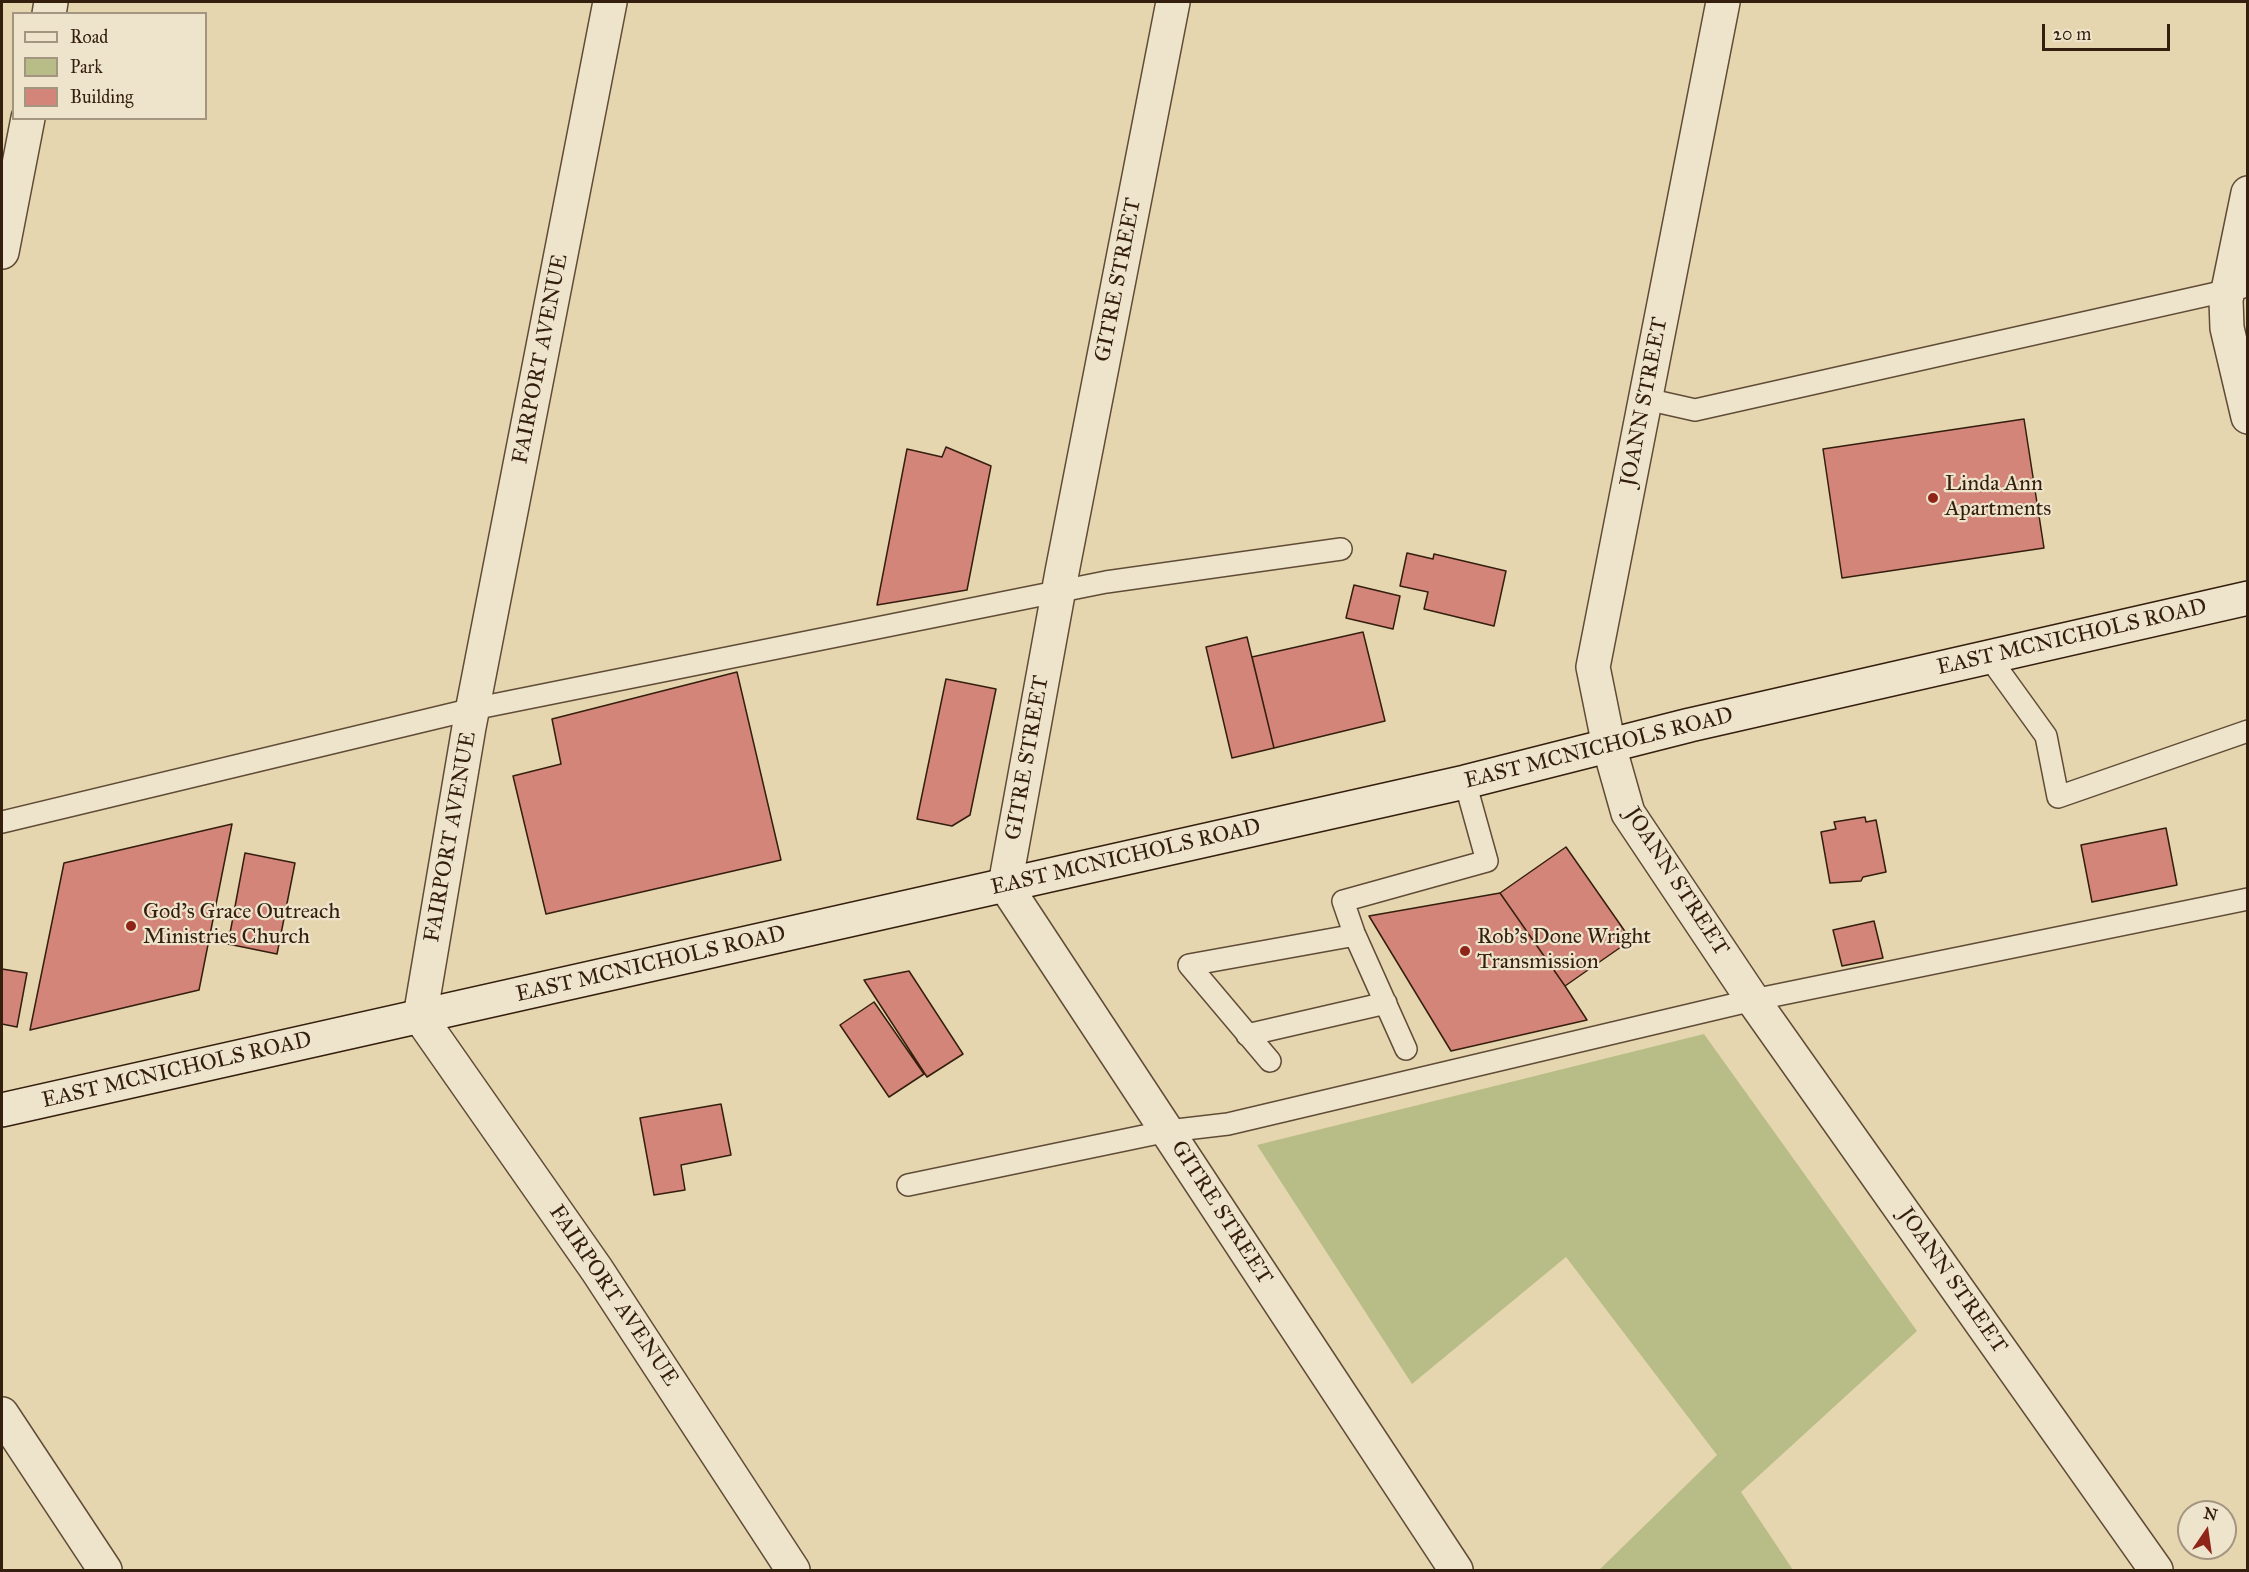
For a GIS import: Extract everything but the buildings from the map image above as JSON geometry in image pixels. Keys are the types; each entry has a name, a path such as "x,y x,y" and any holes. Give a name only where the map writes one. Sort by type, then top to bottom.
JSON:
{"street":[{"name":"FAIRPORT AVENUE","path":"610,2 473,709 420,1017 597,1270 793,1570"},
{"name":"GITRE STREET","path":"1173,2 1059,591 1005,885 1456,1570"},
{"name":"JOANN STREET","path":"1723,2 1593,667 1610,746 1628,813 1753,1000 2156,1570"},
{"path":"2,252 28,120"},
{"path":"2247,193 2237,288 2226,300 2227,328 2247,417"},
{"name":"EAST MCNICHOLS ROAD","path":"2,1110 1465,783 1690,725 2247,598"},
{"path":"2,1414 105,1570"}],"lane":[{"path":"1646,399 1695,410 2237,288"},
{"path":"2,822 473,709 1106,582 1341,549"},
{"path":"1989,657 2046,736 2058,797 2247,731"},
{"path":"1406,1049 1354,933 1343,901 1487,861 1465,783"},
{"path":"908,1185 1168,1131 1228,1124 1753,1000 2247,899"},
{"path":"1270,1061 1189,965 1350,936 1354,933"},
{"path":"1247,1035 1386,1003"}],"green space":[{"path":"1704,1034 1917,1331 1741,1492 1793,1570 1599,1570 1717,1455 1566,1257 1412,1384 1257,1145"}],"place":[{"name":"Linda Ann Apartments","path":"1933,498"},
{"name":"God's Grace Outreach Ministries Church","path":"131,926"},
{"name":"Rob's Done Wright Transmission","path":"1465,951"}]}
